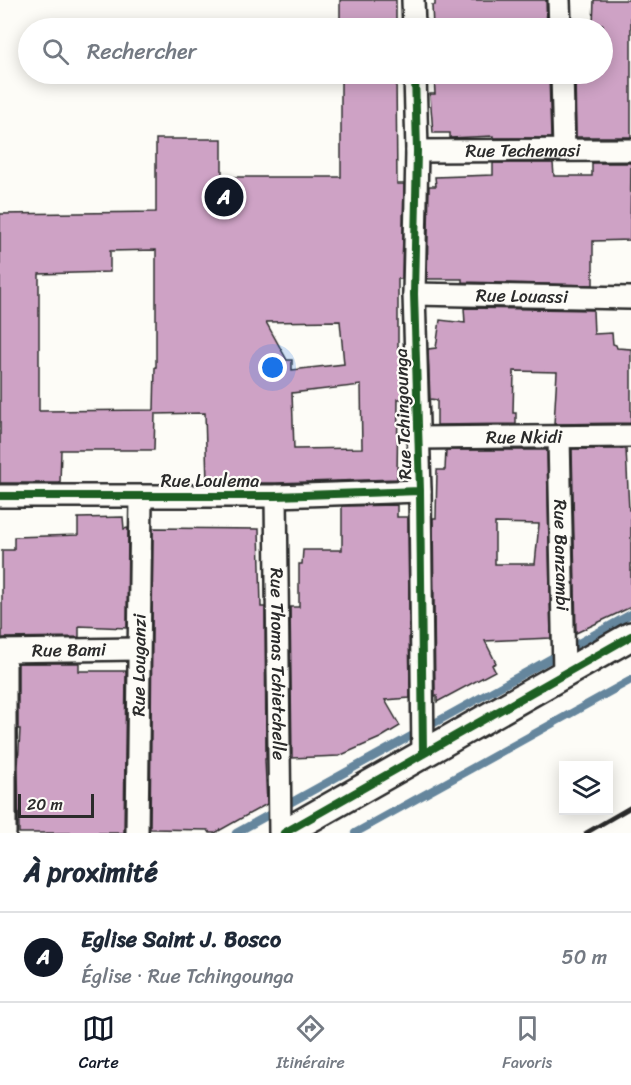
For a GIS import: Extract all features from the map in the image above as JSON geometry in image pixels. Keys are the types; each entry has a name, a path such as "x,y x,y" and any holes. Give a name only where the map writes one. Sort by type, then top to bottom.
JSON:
{"street":[{"path":"413,0 414,18"},
{"path":"560,0 560,18"},
{"name":"Rue Tchingounga","path":"415,84 417,151 414,294 420,491 423,754"},
{"path":"562,84 564,150"},
{"name":"Rue Techemasi","path":"417,151 631,150"},
{"name":"Rue Louassi","path":"414,294 631,298"},
{"name":"Rue Nkidi","path":"418,438 631,436"},
{"name":"Rue Banzambi","path":"559,437 564,673"},
{"name":"Rue Loulema","path":"0,496 276,496 420,491"},
{"name":"Rue Thomas Tchietchelle","path":"276,496 280,833"},
{"name":"Rue Louganzi","path":"137,833 141,497"},
{"path":"285,833 631,636"},
{"name":"Rue Bami","path":"3,651 138,649"},
{"path":"3,651 4,833"}],"building":[{"path":"340,0 396,0 396,18 340,18"},
{"path":"435,0 546,0 547,18 433,18 432,5 435,5"},
{"path":"594,0 631,0 631,137 576,137 575,84 613,84 613,18 593,18"},
{"path":"341,84 396,84 397,184 404,184 402,279 398,279 398,351 403,350 404,399 398,399 397,479 207,483 205,413 155,414 154,450 61,450 60,483 0,483 0,214 156,212 156,139 222,139 222,177 341,177","holes":["156,250 154,410 39,411 39,274 110,272 110,251","340,321 344,364 292,370 292,360 287,360 266,322","361,385 362,448 294,449 292,393"]},
{"path":"434,84 549,84 551,138 493,138 493,136 450,138 450,133 433,133 430,94 435,94"},
{"path":"493,163 553,163 554,176 592,176 592,163 631,163 630,240 593,241 593,285 427,279 429,186 436,186 435,177 493,175"},
{"path":"464,308 593,310 594,334 612,333 613,344 617,348 631,349 631,423 554,424 557,372 514,371 513,413 516,413 516,424 437,425 437,400 430,399 428,349 436,348 440,320 465,323"},
{"path":"572,449 626,449 629,510 631,510 631,607 576,633"},
{"path":"446,450 547,450 551,638 485,641 496,663 492,665 495,671 437,702 437,696 435,696 433,518 436,518 437,470 445,470","holes":["495,523 539,524 535,564 495,564"]},
{"path":"397,505 397,517 408,517 410,698 385,700 400,726 380,738 339,756 292,758 290,607 299,607 299,564 302,564 303,550 342,550 342,506"},
{"path":"123,517 124,529 128,528 127,628 79,626 79,637 2,638 2,550 14,550 14,537 78,535 78,518"},
{"path":"153,528 259,529 261,607 265,607 267,804 215,833 210,833 208,830 150,829"},
{"path":"18,663 79,663 79,671 126,671 124,833 19,833"}],"waterway":[{"path":"236,833 631,614"},
{"path":"355,833 631,680"}],"railway":[{"path":"586,833 631,807"}],"cycle path":[{"path":"415,84 417,151 414,294 420,491 423,754"},
{"path":"0,496 276,496 420,491"},
{"path":"284,833 631,636"}],"place":[{"name":"Eglise Saint J. Bosco","path":"224,197"}]}
